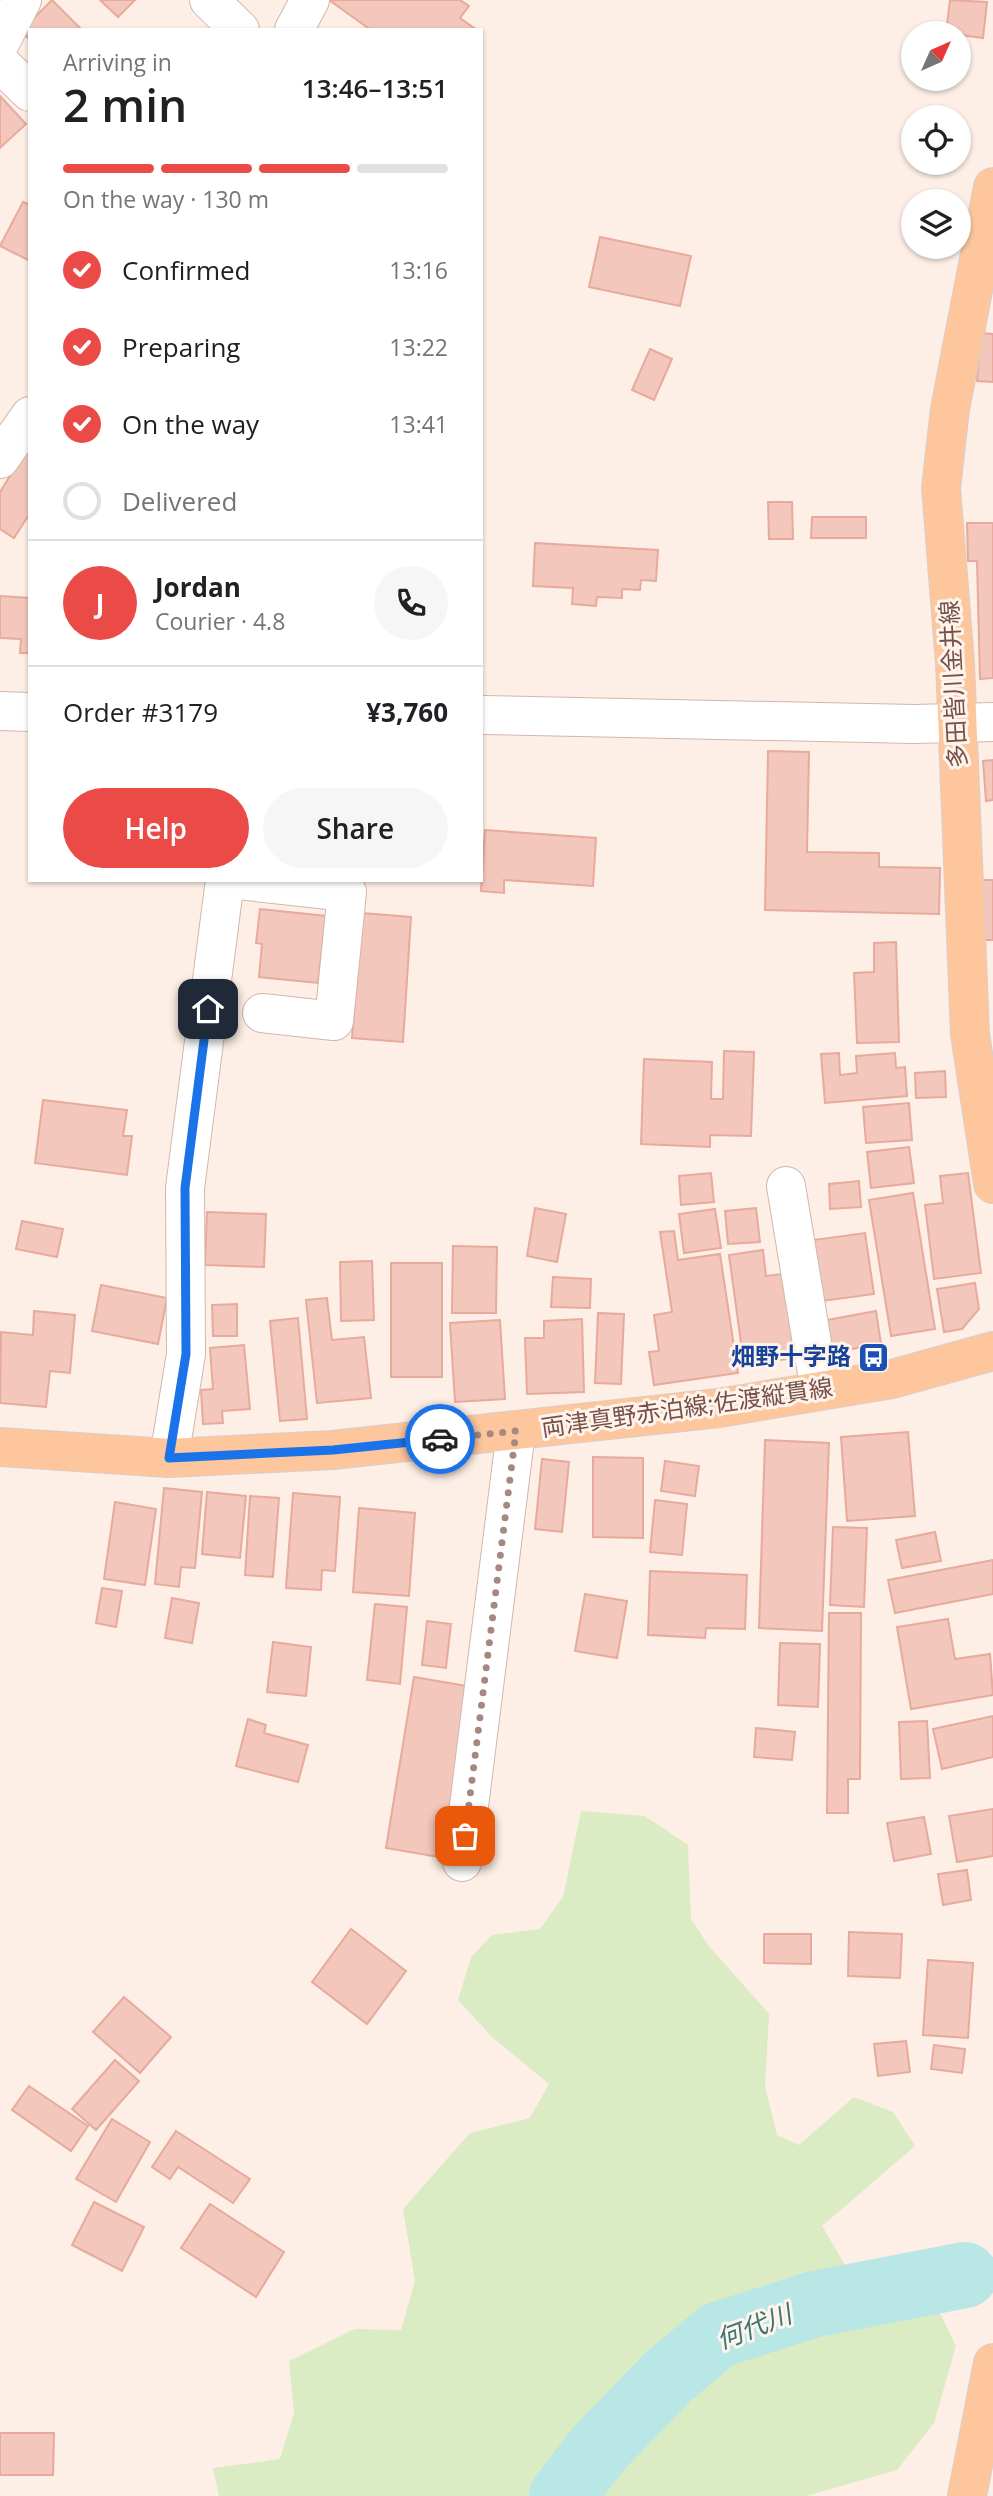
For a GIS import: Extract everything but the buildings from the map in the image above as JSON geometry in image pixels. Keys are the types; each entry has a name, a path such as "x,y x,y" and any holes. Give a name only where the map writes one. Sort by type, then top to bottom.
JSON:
{"main road":[{"name":"多田皆川金井線","path":"993,187 950,409 941,488 975,723 970,1034 993,1184"},
{"name":"両津真野赤泊線;佐渡縦貫線","path":"0,1447 169,1458 333,1450 719,1408 892,1379 993,1351"},
{"path":"967,2496 993,2363"}],"street":[{"path":"0,43 22,0"},
{"path":"209,0 238,28"},
{"path":"295,28 310,0"},
{"path":"0,63 28,90"},
{"path":"0,459 28,419"},
{"path":"0,711 28,712"},
{"path":"483,715 975,723"},
{"path":"169,1458 186,1354 185,1188 225,882"},
{"path":"256,882 347,892 334,1021 262,1013"},
{"path":"786,1186 820,1391"},
{"path":"461,1863 516,1431"}],"green space":[{"path":"581,1811 645,1816 688,1845 691,1919 708,1945 769,2014 765,2086 777,2135 799,2145 854,2097 893,2112 915,2146 822,2226 847,2268 932,2297 956,2346 934,2423 897,2470 806,2496 219,2496 213,2468 280,2459 294,2413 289,2361 355,2329 401,2330 415,2281 403,2209 470,2133 530,2118 549,2084 492,2037 458,2000 471,1957 492,1935 540,1929 563,1897"}],"waterway":[{"name":"何代川","path":"562,2496 600,2447 669,2376 718,2335 815,2304 965,2275"}],"way so far":[{"path":"440,1439 516,1431 465,1836"}],"place":[{"name":"畑野十字路","path":"874,1357"}],"route":[{"path":"208,1009 185,1188 186,1354 169,1458 333,1450 440,1439"}]}
